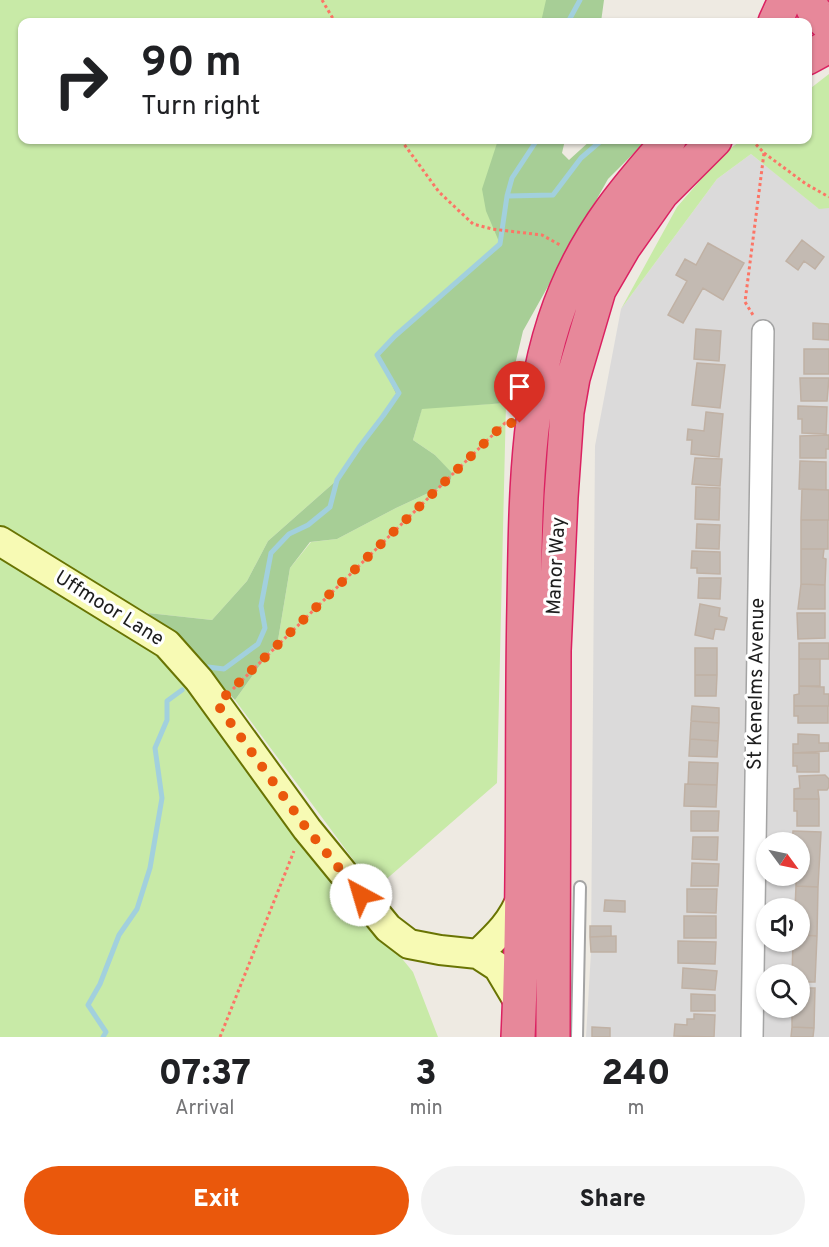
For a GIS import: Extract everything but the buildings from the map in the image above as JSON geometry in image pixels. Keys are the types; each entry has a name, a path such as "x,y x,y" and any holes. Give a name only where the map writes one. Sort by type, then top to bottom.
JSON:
{"highway":[{"path":"777,18 785,0"},
{"path":"809,0 814,11 829,25"},
{"path":"812,55 829,46"},
{"name":"Manor Way","path":"518,1037 522,896 526,499 537,392 552,329 566,289 582,257 599,225 623,192 665,144"},
{"name":"Manor Way","path":"553,1037 554,651 561,497 567,412 573,378 599,290 624,247 662,193 711,144"}],"street":[{"name":"St Kenelms Avenue","path":"752,1037 763,331"},
{"name":"Uffmoor Lane","path":"0,541 167,644 199,680 307,829 388,928 409,944 478,954"},
{"path":"520,1004 498,967 478,954 499,935 514,915 522,896"}],"lane":[{"path":"577,1037 580,887"}],"path":[{"path":"322,0 333,18"},
{"path":"404,144 440,192 473,224 492,229 542,235 582,257"},
{"path":"756,144 764,153 806,184 829,196"},
{"path":"763,331 745,303 764,153"},
{"path":"217,704 505,423 534,422"},
{"path":"220,1037 300,836 307,829"}],"shaded area":[{"path":"751,154 818,208 829,208 829,1037 586,1037 591,952 595,446 621,309 717,179"}],"green space":[{"path":"0,0 579,0 570,18 18,18 18,144 536,144 500,244 395,336 377,355 397,396 337,480 268,541 247,581 212,620 148,613 34,552 0,529"},
{"path":"546,0 604,0 602,18 542,18"},
{"path":"829,74 829,208 819,209 751,154 717,179 621,309 677,207 724,153 736,144 812,144 812,87"},
{"path":"497,144 564,144 562,153 569,160 587,144 643,144 608,179 523,331 506,403 422,409 413,440 435,455 452,473 450,483 337,539 310,542 290,568 278,640 235,700 148,613 212,620 247,581 268,541 337,480 397,396 377,355 395,336 500,244 486,211 482,189"},
{"path":"506,403 497,783 375,889 235,700 278,640 290,568 311,542 337,539 450,483 451,473 435,455 413,440 422,408"},
{"path":"0,551 148,640 189,679 296,830 413,972 438,1037 0,1037"}],"waterway":[{"path":"570,18 580,0"},
{"path":"208,667 224,669 258,644 265,628 261,606 271,553 289,534 308,525 330,507 337,480 399,393 377,355 395,336 500,244 512,178 534,144"},
{"path":"507,196 553,195 581,158 597,144"},
{"path":"103,1037 106,1032 88,1005 100,984 119,935 137,909 150,868 162,798 155,748 167,720 167,701 182,690"}],"route":[{"path":"361,895 307,829 217,704 505,423 520,423"}]}
